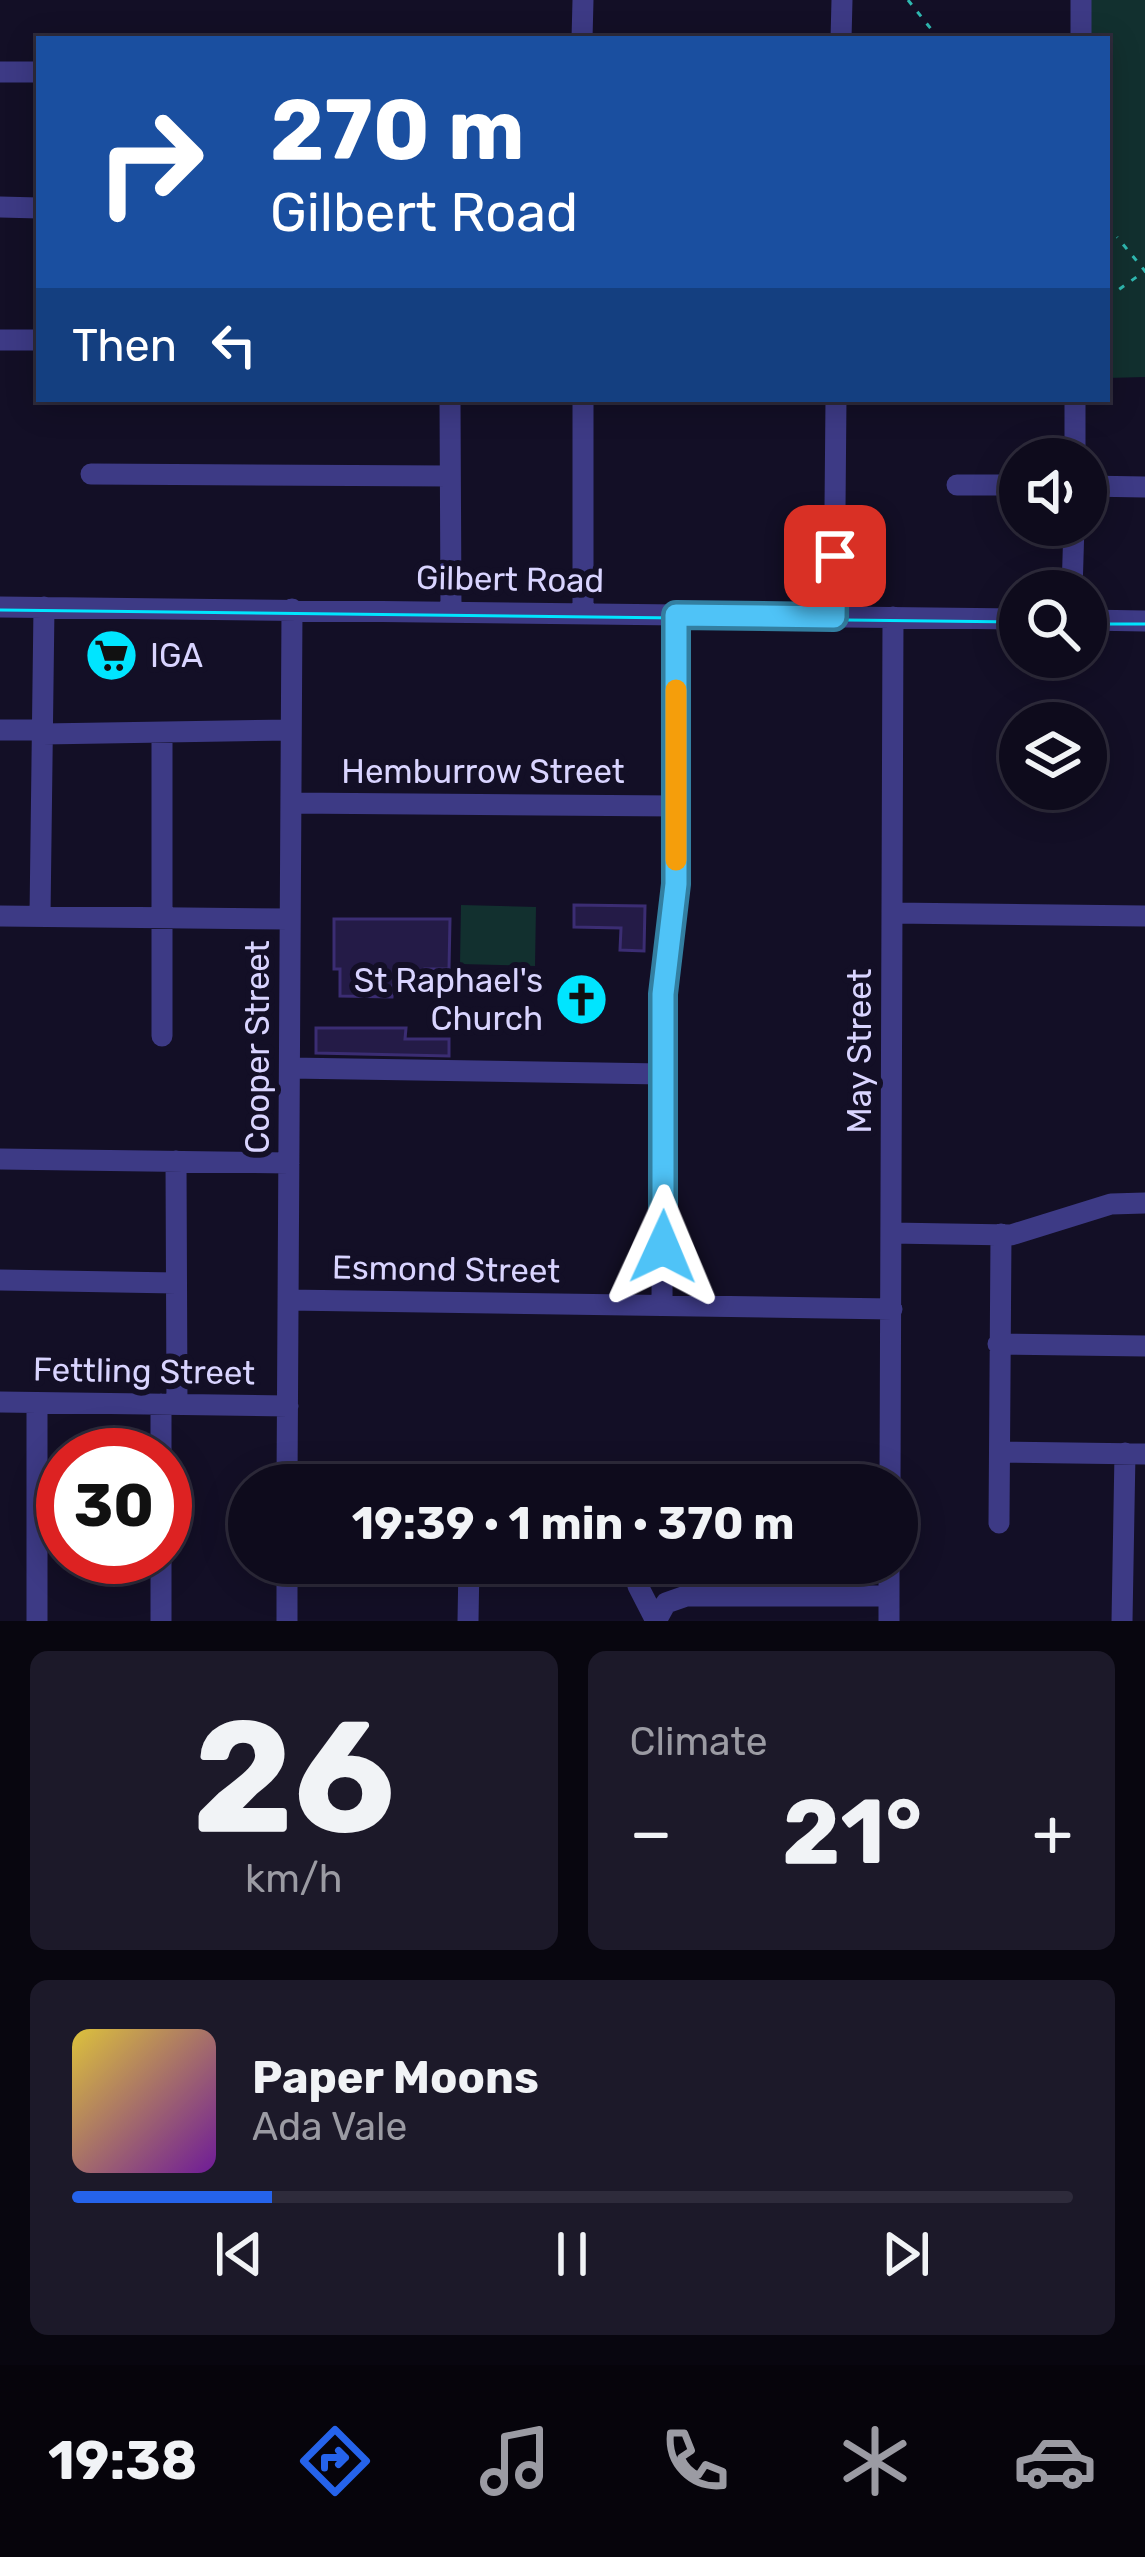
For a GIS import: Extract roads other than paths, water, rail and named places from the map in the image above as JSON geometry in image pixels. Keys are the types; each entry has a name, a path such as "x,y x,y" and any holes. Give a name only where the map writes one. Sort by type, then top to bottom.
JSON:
{"street":[{"path":"582,36 583,0"},
{"path":"841,36 842,0"},
{"path":"1081,0 1081,36"},
{"path":"0,72 36,72"},
{"path":"0,207 36,208"},
{"path":"0,340 36,340"},
{"path":"450,402 451,612"},
{"path":"583,402 583,614"},
{"path":"834,617 836,402"},
{"path":"1075,402 1075,438"},
{"path":"91,474 450,476"},
{"path":"957,484 999,485"},
{"path":"1107,486 1145,487"},
{"name":"Gilbert Road","path":"0,607 999,619"},
{"path":"40,916 44,607"},
{"name":"Cooper Street","path":"287,1464 292,609"},
{"path":"662,1305 663,994 673,928 676,615"},
{"name":"May Street","path":"890,1464 893,617"},
{"path":"1107,620 1145,621"},
{"path":"0,730 162,735 175,729 291,730"},
{"path":"162,735 162,1036"},
{"name":"Hemburrow Street","path":"291,803 676,806"},
{"path":"892,913 1145,916"},
{"path":"0,916 290,919"},
{"path":"290,1068 663,1073"},
{"path":"0,1160 289,1163"},
{"path":"165,1428 176,1282 176,1161"},
{"path":"891,1234 1011,1235 1111,1204 1145,1203"},
{"path":"999,1522 1001,1234"},
{"path":"0,1280 176,1282"},
{"name":"Esmond Street","path":"288,1300 892,1310"},
{"path":"998,1344 1145,1346"},
{"name":"Fettling Street","path":"0,1402 288,1406"},
{"path":"37,1403 37,1621"},
{"path":"1002,1451 1135,1454 1134,1554 1122,1621"},
{"path":"160,1621 161,1584"},
{"path":"287,1584 287,1621"},
{"path":"468,1621 469,1584"},
{"path":"638,1584 656,1621"},
{"path":"714,1584 714,1595"},
{"path":"889,1584 889,1621"},
{"path":"656,1621 672,1600 714,1595 889,1596"}],"tram line":[{"path":"0,610 999,622"},
{"path":"1107,624 1145,624"}],"place":[{"name":"IGA","path":"111,655"},
{"name":"St Raphael's Church","path":"582,999"}]}
